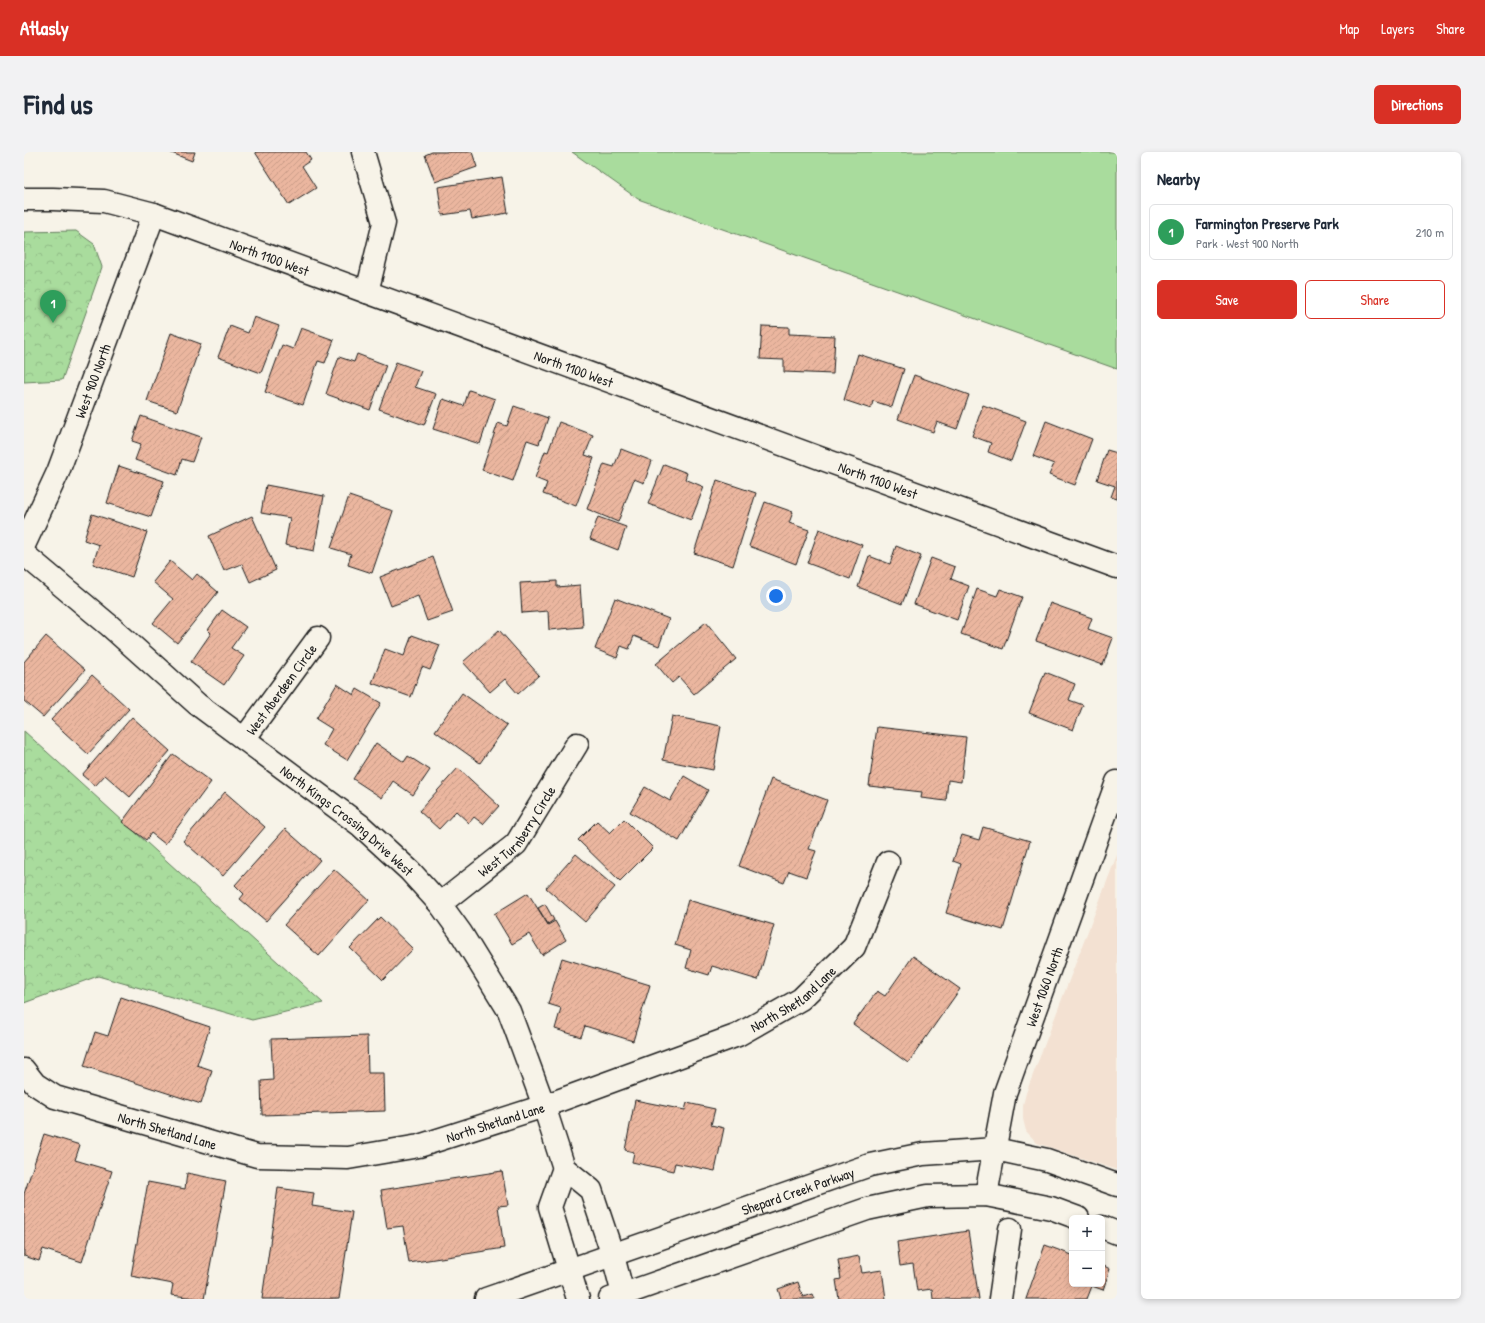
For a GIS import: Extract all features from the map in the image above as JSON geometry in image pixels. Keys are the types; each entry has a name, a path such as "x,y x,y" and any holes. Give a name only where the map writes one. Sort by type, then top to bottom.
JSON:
{"street":[{"path":"362,152 384,223 367,292"},
{"name":"North 1100 West","path":"24,199 104,201 154,214 1117,567"},
{"name":"West 900 North","path":"24,545 58,472 154,214"},
{"name":"North Kings Crossing Drive West","path":"24,554 110,626 197,704 360,825 410,871 440,904 462,933 509,1011 544,1106 564,1168"},
{"name":"West Aberdeen Circle","path":"244,739 318,638"},
{"name":"West Turnberry Circle","path":"440,904 516,844 577,744"},
{"name":"West 1060 North","path":"986,1195 1005,1093 1117,782"},
{"name":"North Shetland Lane","path":"24,1070 35,1084 55,1097 257,1156 348,1158 411,1148 544,1106 738,1035 801,999 854,947 888,862"},
{"name":"Shepard Creek Parkway","path":"486,1299 613,1256 870,1165 923,1154 995,1149 1047,1160 1117,1185"},
{"path":"578,1299 550,1207 564,1168 591,1190 613,1256 616,1297 867,1208 928,1196 986,1195 1052,1208 1070,1215"},
{"path":"1105,1228 1117,1233"},
{"path":"1000,1299 1010,1230"}],"shaded area":[{"path":"1117,855 1117,1170 1037,1143 1026,1131 1023,1119 1023,1105 1026,1093"}],"green space":[{"path":"572,152 1117,152 1117,369 638,199"},
{"path":"76,231 94,244 102,267 62,380 24,382 24,232"},
{"path":"24,731 323,1003 252,1020 98,976 24,1003"}],"building":[{"path":"169,152 195,152 192,161"},
{"path":"255,152 306,152 311,160 302,166 316,188 289,205"},
{"path":"432,152 472,152 477,167 435,182 425,155"},
{"path":"502,177 508,213 472,219 470,211 442,215 438,187"},
{"path":"254,317 279,326 261,373 218,357 230,326 248,333"},
{"path":"762,326 789,327 789,334 835,336 833,374 784,372 784,360 760,359"},
{"path":"301,328 334,340 325,363 318,361 303,405 265,392 282,345 293,349"},
{"path":"171,333 201,344 177,411 147,401"},
{"path":"357,354 386,365 370,410 326,394 339,357 354,362"},
{"path":"858,354 904,369 892,407 873,401 871,409 844,400"},
{"path":"396,362 421,371 415,387 436,394 424,425 379,409"},
{"path":"914,375 969,395 957,429 937,422 933,432 898,419"},
{"path":"469,390 495,399 480,444 433,429 443,399 464,406"},
{"path":"983,405 1026,421 1011,461 988,452 991,443 972,436"},
{"path":"514,406 548,418 539,444 527,440 513,481 482,470 498,423 507,426"},
{"path":"141,416 201,437 192,462 182,459 177,475 135,460 141,444 132,441"},
{"path":"1046,421 1092,439 1075,485 1049,475 1054,464 1033,456"},
{"path":"559,422 593,435 585,455 594,458 576,506 543,494 547,483 535,478 545,451 548,452"},
{"path":"621,449 652,461 644,483 634,479 618,522 587,509 604,464 614,467"},
{"path":"1107,450 1117,453 1117,499 1111,497 1115,486 1097,480"},
{"path":"664,464 687,473 685,479 704,487 691,520 648,504"},
{"path":"119,466 164,481 151,517 107,503"},
{"path":"717,480 756,493 733,566 694,553"},
{"path":"266,485 324,496 314,551 285,545 290,518 261,513"},
{"path":"349,496 393,511 372,573 348,565 351,554 331,548"},
{"path":"765,502 793,512 789,523 809,530 796,564 749,546"},
{"path":"92,514 147,532 132,577 93,564 99,545 84,540"},
{"path":"252,516 276,570 250,582 242,564 224,571 209,536"},
{"path":"598,517 626,527 618,550 590,539"},
{"path":"819,529 862,545 850,579 807,563"},
{"path":"896,546 921,556 902,604 858,587 869,556 890,564"},
{"path":"433,557 453,612 427,621 418,596 391,606 380,577"},
{"path":"931,558 955,567 951,579 969,586 957,620 914,604"},
{"path":"170,561 192,580 197,574 218,592 177,643 153,623 173,599 153,582"},
{"path":"557,581 557,587 580,585 583,627 549,630 548,611 522,613 520,583"},
{"path":"977,589 997,596 1000,589 1022,597 1003,649 961,634"},
{"path":"615,598 669,619 659,646 634,636 629,649 621,646 617,658 595,649"},
{"path":"1050,603 1092,618 1088,629 1113,638 1103,665 1036,641"},
{"path":"222,610 246,627 231,648 244,656 224,685 191,662 211,633 208,630"},
{"path":"706,622 736,659 694,694 679,677 672,683 656,664"},
{"path":"499,630 539,675 518,694 505,679 490,692 463,662"},
{"path":"412,635 440,645 430,670 422,667 411,697 372,683 385,649 404,656"},
{"path":"46,636 85,670 43,717 24,701 24,662"},
{"path":"1045,672 1075,684 1069,700 1083,705 1073,730 1029,713"},
{"path":"92,675 129,709 88,754 51,720"},
{"path":"337,684 354,695 357,689 381,703 347,760 323,745 332,729 316,719"},
{"path":"462,693 507,725 480,763 435,731"},
{"path":"672,716 721,726 713,770 663,760"},
{"path":"132,717 170,751 130,797 105,775 95,786 82,775"},
{"path":"877,727 966,737 961,782 948,780 946,801 921,798 922,792 869,786"},
{"path":"376,743 404,762 408,756 430,770 413,795 393,781 382,798 353,779"},
{"path":"173,754 211,782 165,844 151,833 146,840 122,822"},
{"path":"458,768 499,806 483,824 474,817 469,823 456,811 439,829 419,811"},
{"path":"684,776 708,790 679,841 630,812 645,787 670,801"},
{"path":"771,779 827,800 809,849 816,851 806,877 789,871 784,883 739,866"},
{"path":"225,792 265,827 223,876 183,841"},
{"path":"624,819 653,848 620,881 578,840 597,821 610,833"},
{"path":"983,827 1030,841 1003,930 946,913 961,864 953,861 962,835 979,840"},
{"path":"285,829 320,860 266,921 240,899 244,894 235,885"},
{"path":"576,854 615,887 585,922 546,888"},
{"path":"334,869 369,900 319,956 284,925"},
{"path":"528,893 548,925 555,921 566,940 542,955 529,934 512,944 494,914"},
{"path":"688,900 774,925 758,980 712,966 709,975 686,968 691,950 675,945"},
{"path":"545,904 554,920 548,924 538,908"},
{"path":"380,917 413,949 383,980 350,948"},
{"path":"913,956 960,989 908,1063 853,1024 877,991 885,996"},
{"path":"562,958 650,985 633,1041 585,1026 581,1037 555,1029 561,1008 548,1004"},
{"path":"121,997 210,1027 197,1065 212,1070 201,1104 84,1066 95,1032 108,1036"},
{"path":"367,1036 368,1073 384,1073 385,1111 262,1115 261,1081 273,1080 271,1039"},
{"path":"635,1100 685,1110 687,1103 715,1109 711,1125 724,1128 715,1171 675,1163 673,1171 632,1162 634,1152 625,1150"},
{"path":"44,1134 80,1145 75,1160 112,1171 82,1262 43,1249 39,1261 24,1256 24,1194"},
{"path":"502,1171 508,1205 498,1206 504,1248 409,1263 403,1226 387,1228 381,1190"},
{"path":"187,1173 226,1181 204,1299 171,1295 173,1284 131,1276 148,1182 185,1189"},
{"path":"278,1188 314,1193 312,1206 352,1212 339,1299 262,1299"},
{"path":"968,1231 979,1299 933,1299 932,1289 917,1291 913,1264 900,1266 897,1242"},
{"path":"1045,1245 1069,1254 1069,1287 1092,1287 1087,1299 1026,1299"},
{"path":"859,1256 862,1273 882,1270 886,1299 839,1299 836,1280 841,1279 838,1260"},
{"path":"1105,1266 1110,1269 1105,1284"},
{"path":"798,1282 803,1297 812,1294 814,1299 781,1299 778,1289"},
{"path":"1095,1287 1104,1287 1103,1290"}],"place":[{"name":"Farmington Preserve Park","path":"53,323"}]}
